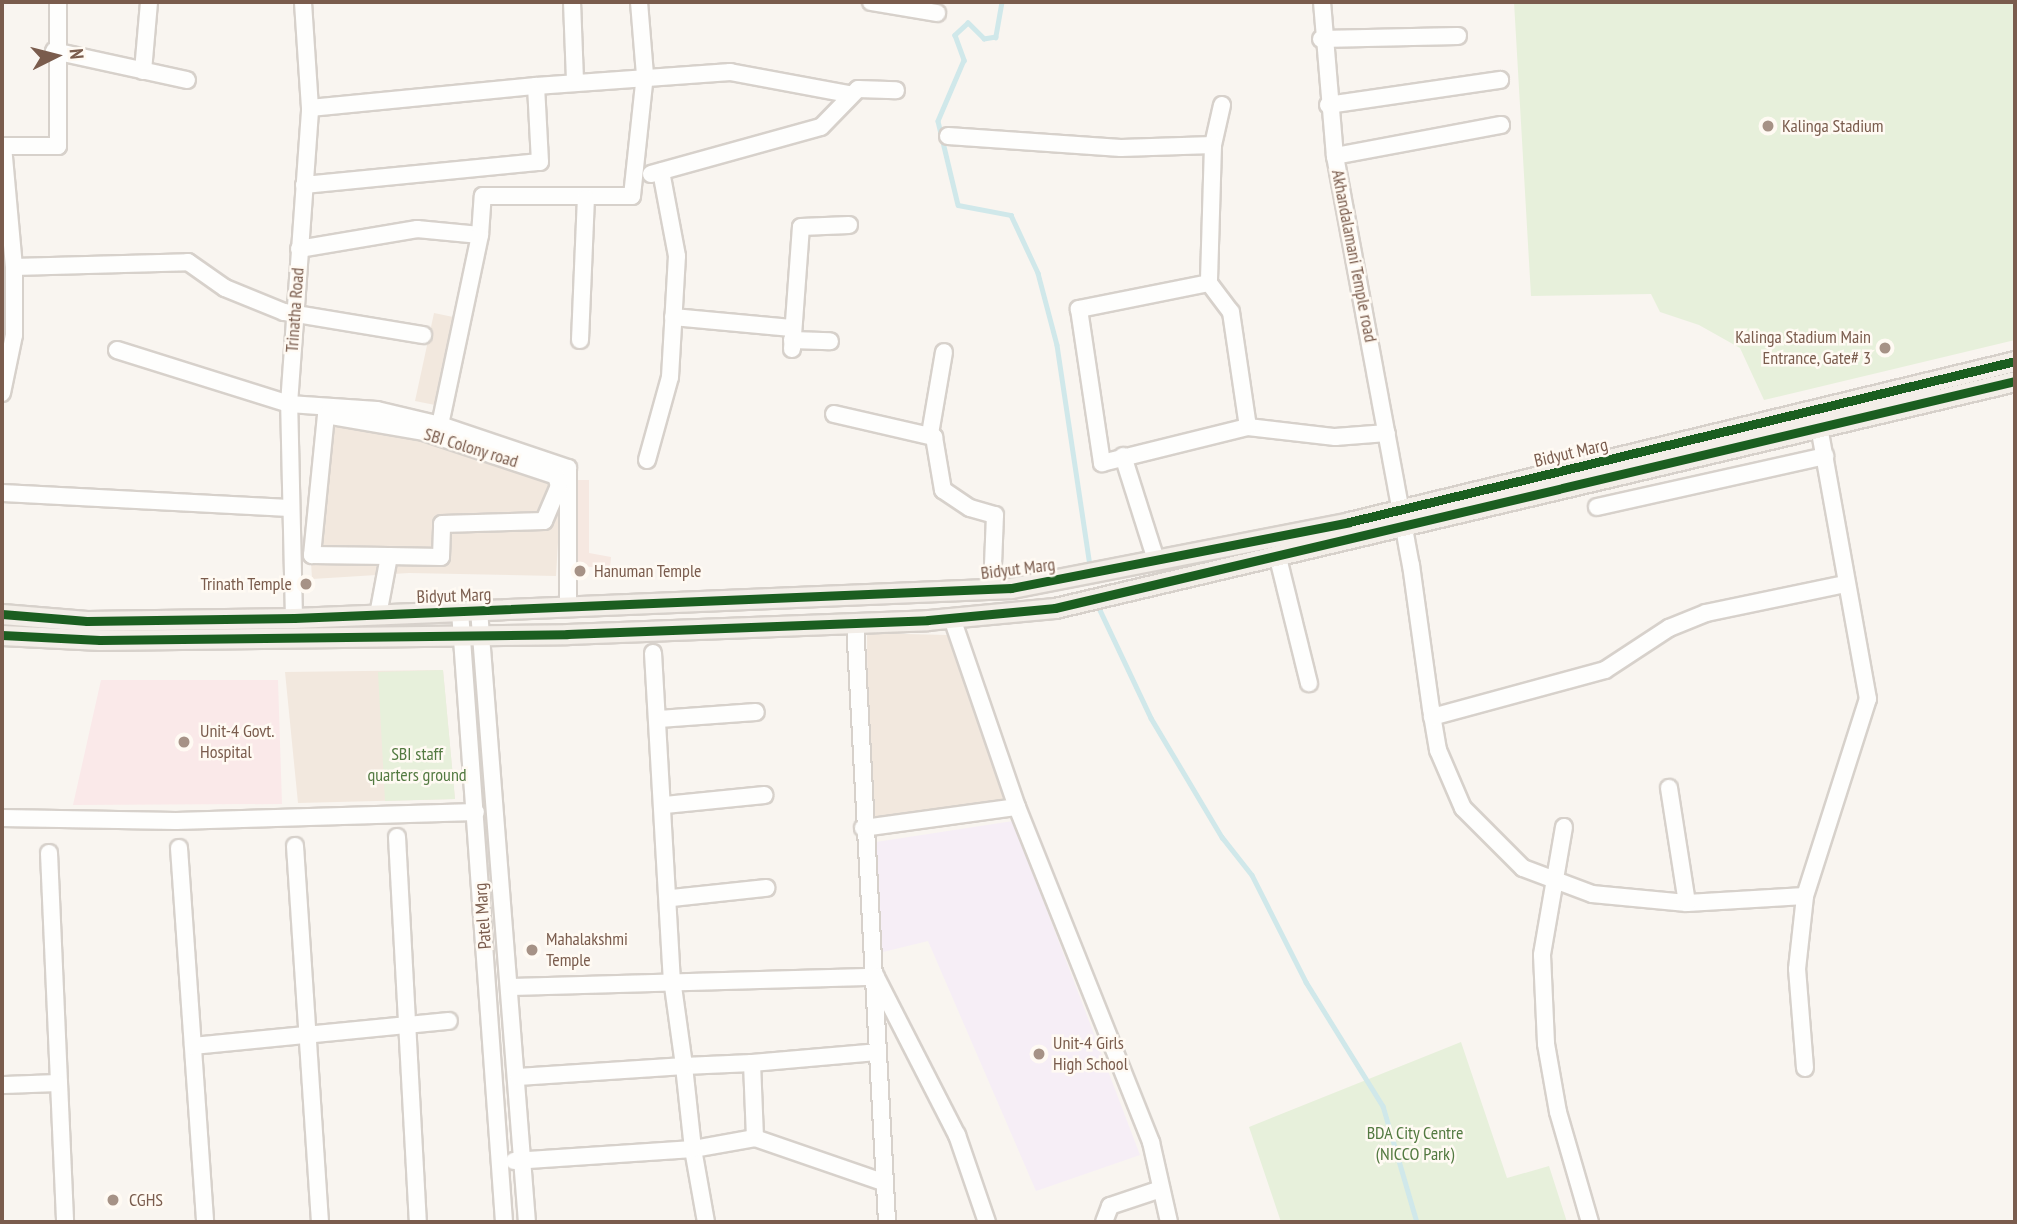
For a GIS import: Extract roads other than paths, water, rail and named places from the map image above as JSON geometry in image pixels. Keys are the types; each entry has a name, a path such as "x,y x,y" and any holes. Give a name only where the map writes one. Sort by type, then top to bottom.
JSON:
{"main road":[{"name":"Bidyut Marg","path":"2,635 208,640 855,623 952,618 1068,605 1278,558 1403,519 2015,361"},
{"name":"Bidyut Marg","path":"2,614 87,621 294,618 992,589 1403,519 1819,428 2015,381"}],"street":[{"path":"2,393 14,335 14,267 4,146 58,146 54,51 58,2"},
{"path":"143,71 149,2"},
{"name":"Trinatha Road","path":"294,618 289,404 310,108 303,2"},
{"path":"572,2 575,81"},
{"path":"440,425 480,235 483,196 632,196 638,174 645,75 639,2"},
{"path":"871,2 937,13"},
{"name":"Akhandalamani Temple road","path":"1322,2 1321,39 1335,156 1403,519 1432,717 1463,808 1523,867 1550,882 1633,902 1687,903 1805,896"},
{"path":"1321,39 1458,36"},
{"path":"54,51 187,80"},
{"path":"310,108 645,75 752,74 849,94 896,89"},
{"path":"1328,105 1500,80"},
{"path":"304,185 540,162 536,86"},
{"path":"638,174 661,172 821,127 849,94"},
{"path":"1222,106 1213,145 1209,283 1231,312 1248,427"},
{"path":"1335,156 1501,125"},
{"path":"948,136 1111,147 1213,145"},
{"path":"647,460 670,377 677,257 661,172"},
{"path":"580,340 586,198"},
{"path":"792,339 801,227 849,225"},
{"path":"299,249 417,229 480,235"},
{"path":"14,267 188,262 225,288 295,314 423,335"},
{"path":"1209,283 1079,309 1102,463 1248,427 1335,437 1387,433"},
{"path":"673,317 792,339 830,341"},
{"path":"117,350 289,404 377,410 440,425 568,468 568,607"},
{"path":"944,352 930,434 943,490 970,509 995,515 992,589"},
{"path":"834,414 930,434"},
{"name":"SBI Colony road","path":"326,415 424,432 556,476 559,486 544,521 442,524 441,557 389,556 312,555 326,415"},
{"path":"1805,1069 1797,969 1805,896 1868,699 1845,584 1819,428"},
{"path":"1123,456 1156,560"},
{"path":"1597,508 1825,456"},
{"path":"2,493 291,508"},
{"path":"378,615 389,556"},
{"path":"1278,558 1309,683"},
{"path":"1432,717 1605,670 1695,617 1845,584"},
{"name":"Patel Marg","path":"469,610 511,987 527,1222"},
{"path":"952,618 1017,807 1151,1142 1169,1222"},
{"path":"855,623 863,828 876,977 877,1052 887,1222"},
{"name":"Patel Marg","path":"471,633 476,813 504,1222"},
{"path":"653,653 672,898 672,979 693,1149 706,1222"},
{"path":"659,719 756,712"},
{"path":"1669,788 1687,903"},
{"path":"665,805 765,794"},
{"path":"863,828 1017,807"},
{"path":"2,818 176,821 476,813"},
{"path":"1564,827 1550,882 1542,955 1546,1044 1558,1112 1590,1222"},
{"path":"397,837 410,1023 418,1222"},
{"path":"295,846 312,1037 320,1222"},
{"path":"179,848 205,1222"},
{"path":"49,853 56,1083 65,1222"},
{"path":"672,898 766,888"},
{"path":"511,987 672,979 876,977"},
{"path":"876,977 957,1135 987,1222"},
{"path":"193,1046 312,1037 410,1023 449,1021"},
{"path":"518,1077 752,1063 877,1052"},
{"path":"752,1063 755,1138"},
{"path":"2,1085 56,1083"},
{"path":"501,1162 693,1149 755,1138 883,1182"},
{"path":"1104,1222 1110,1206 1161,1189"}],"waterway":[{"path":"1002,2 996,37 984,39 968,23 955,35 964,60 938,121 958,205 1011,215 1038,273 1057,345 1090,567"},
{"path":"1100,610 1151,718 1222,837 1252,875 1306,982 1383,1106 1417,1222"}],"place":[{"name":"Kalinga Stadium","path":"1768,126"},
{"name":"Kalinga Stadium Main Entrance, Gate# 3","path":"1885,348"},
{"name":"Hanuman Temple","path":"580,571"},
{"name":"Trinath Temple","path":"306,584"},
{"name":"Unit-4 Govt. Hospital","path":"184,742"},
{"name":"Mahalakshmi Temple","path":"532,950"},
{"name":"Unit-4 Girls High School","path":"1039,1054"},
{"name":"CGHS","path":"113,1200"}],"park label":[{"name":"SBI staff quarters ground","path":"417,765"},
{"name":"BDA City Centre (NICCO Park)","path":"1415,1144"}]}
